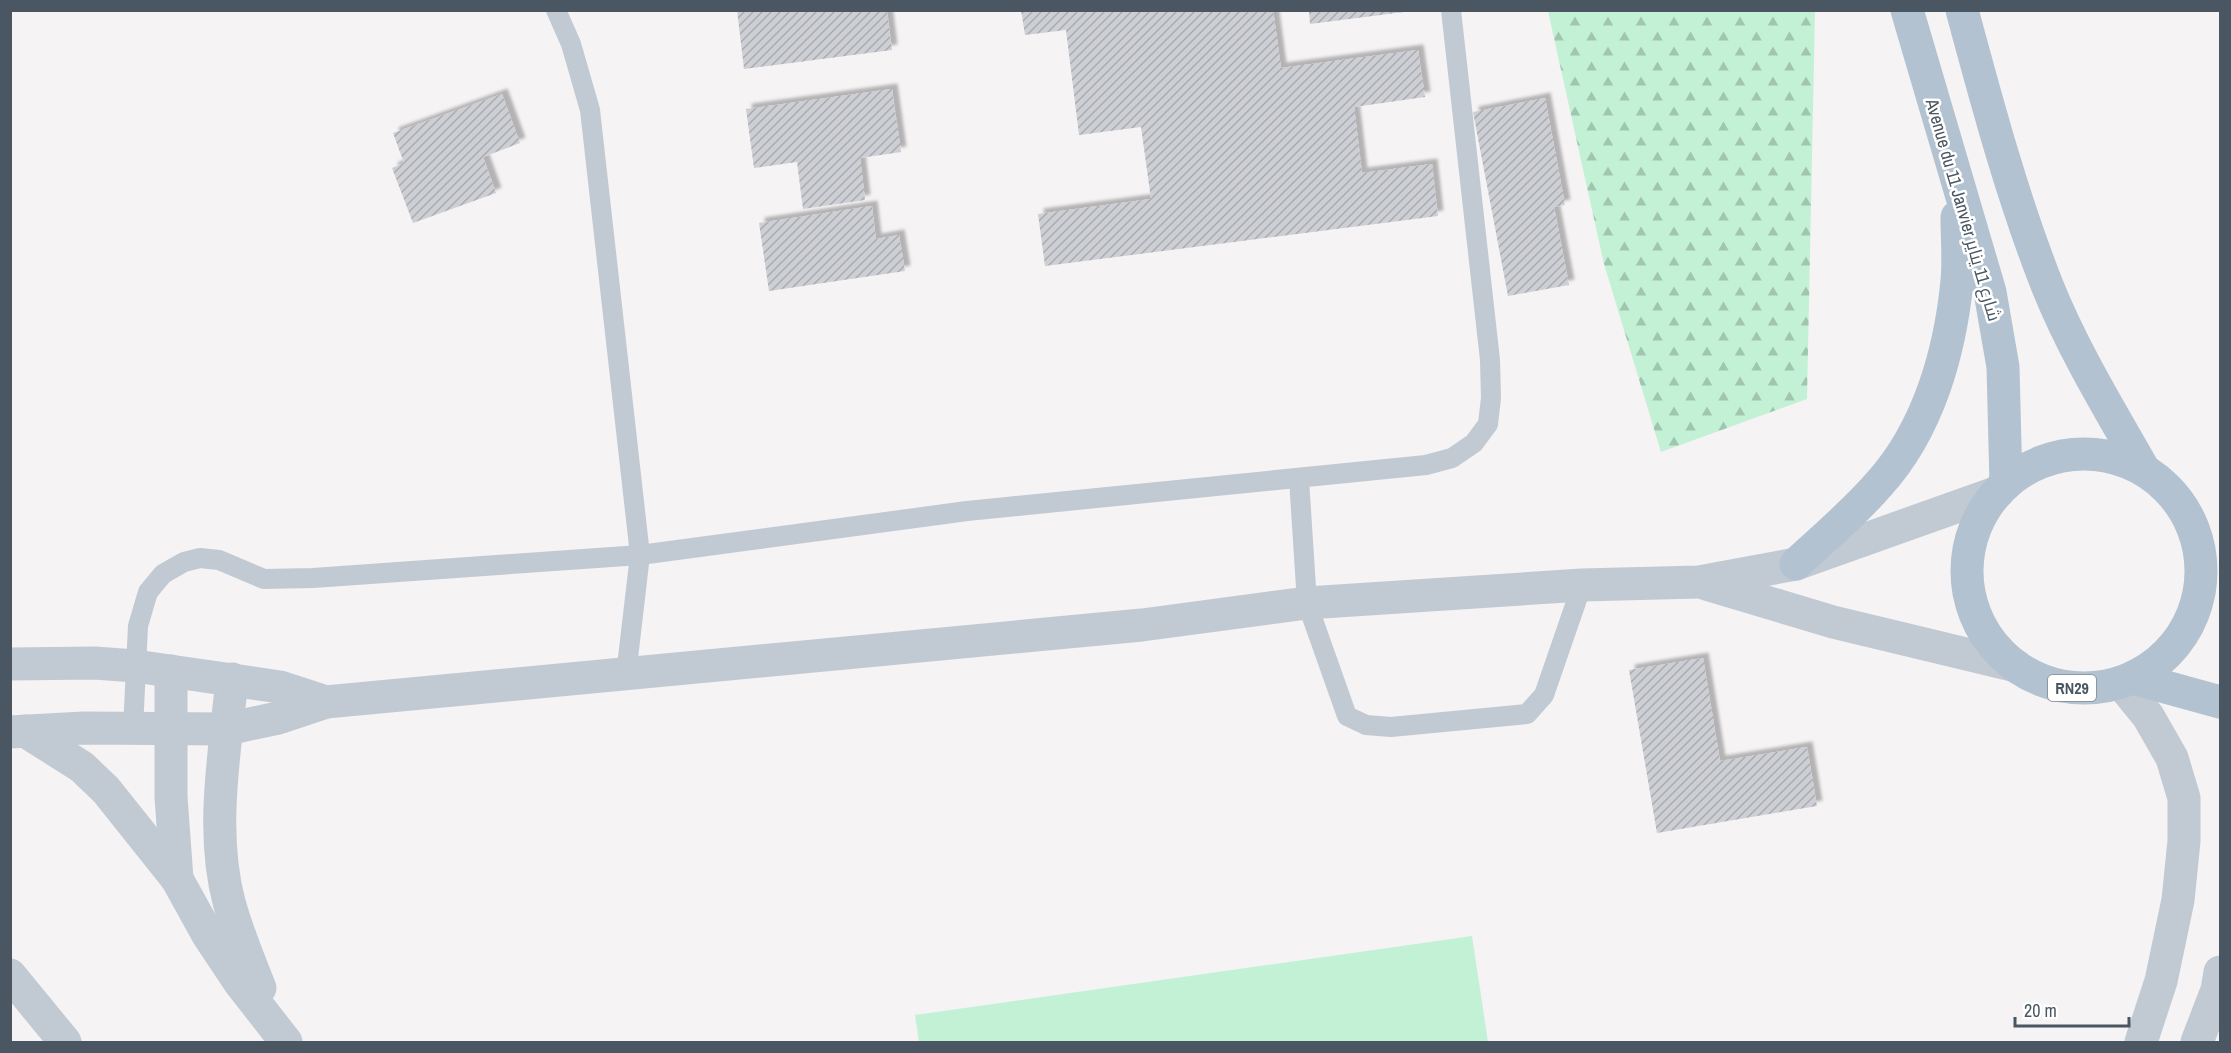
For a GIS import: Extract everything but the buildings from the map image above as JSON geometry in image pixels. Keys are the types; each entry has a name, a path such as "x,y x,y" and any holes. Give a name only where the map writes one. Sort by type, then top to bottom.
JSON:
{"main road":[{"name":"Avenue du 11 Janvier شارع 11 يناير","path":"1907,10 1990,292 2003,367 2002,488"},
{"name":"RN29","path":"1962,10 2004,162 2047,285 2080,357 2144,471"},
{"path":"1796,564 1880,484 1909,445 1932,395 1948,338 1958,279 1956,176"},
{"name":"RN29","path":"2073,454 2097,455 2122,460 2144,471 2171,493 2191,522 2200,555 2200,593 2187,628 2164,657 2127,681 2088,688 2056,685 2035,678 2016,666 1992,644 1976,615 1968,584 1969,551 1979,519 2002,488 2026,469 2049,459 2073,454"},
{"name":"RN29","path":"2200,555 2220,584"},
{"name":"RN29","path":"2127,681 2220,702"}],"street":[{"path":"18,732 170,728 227,729 279,718 326,702 1142,625 1307,603 1582,585 1699,582 1796,564 2002,488"},
{"path":"1699,582 1833,622 2016,666"},
{"path":"10,664 95,663 135,666 280,687 326,702"},
{"path":"171,671 171,796 177,879"},
{"path":"231,679 220,802 221,854 227,889 246,953 281,1036"},
{"path":"2127,681 2172,758 2184,798 2184,841 2178,900 2161,981 2141,1042"},
{"path":"18,732 82,767 106,790 177,879 208,935 281,1036"},
{"path":"2198,1042 2217,990 2220,972"},
{"path":"10,975 65,1042"}],"lane":[{"path":"556,10 571,44 590,110 640,555 626,675"},
{"path":"133,729 138,626 148,592 163,574 184,562 200,558 219,560 264,579 313,578 640,555 967,511 1299,479 1426,465 1452,458 1474,443 1488,424 1491,398 1490,360 1450,10"},
{"path":"1299,479 1307,603 1347,716 1366,725 1391,727 1527,714 1544,695 1582,585"}],"green space":[{"path":"1548,11 1815,11 1807,399 1661,452 1604,264"},
{"path":"1472,936 1488,1042 919,1042 915,1015"}]}
